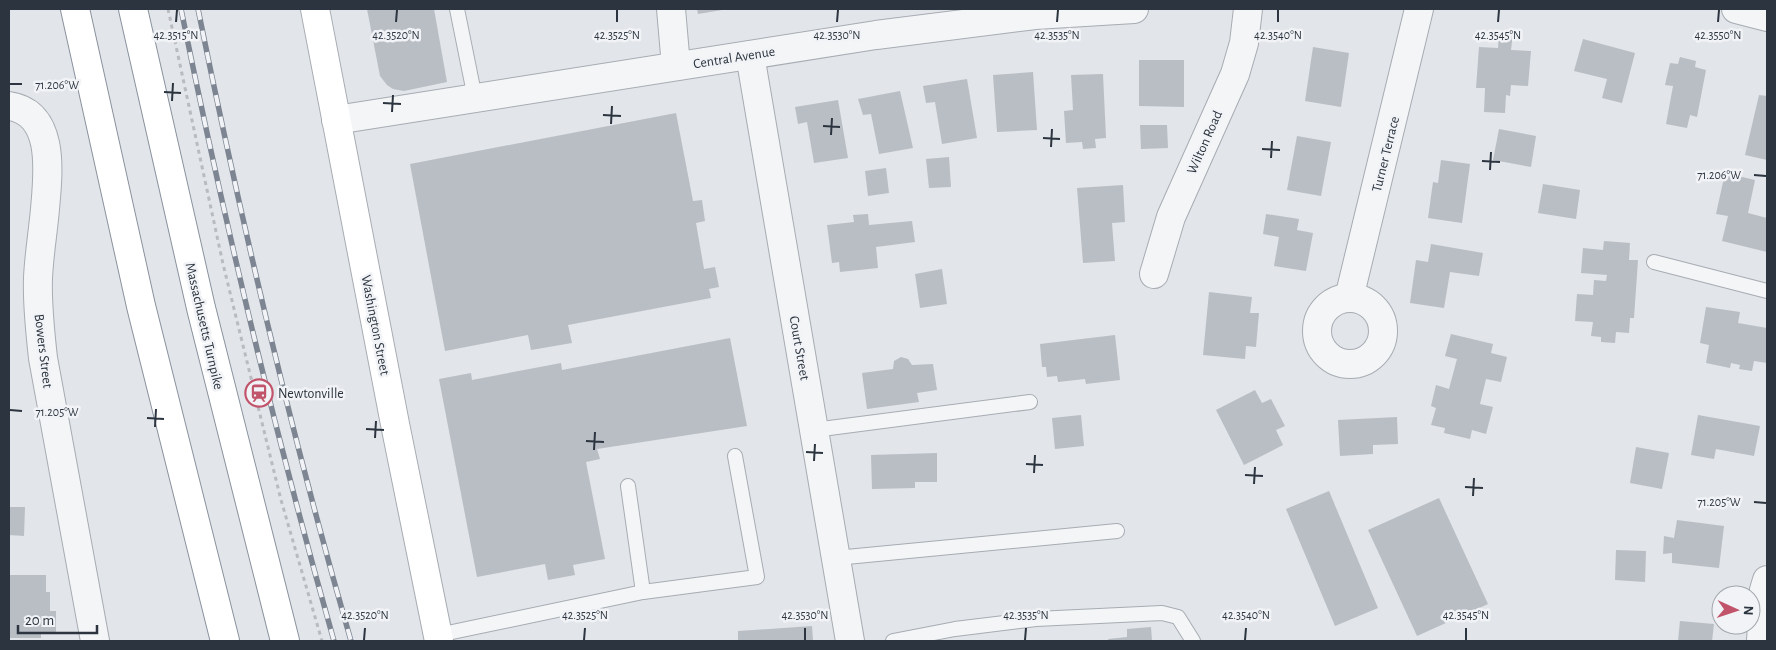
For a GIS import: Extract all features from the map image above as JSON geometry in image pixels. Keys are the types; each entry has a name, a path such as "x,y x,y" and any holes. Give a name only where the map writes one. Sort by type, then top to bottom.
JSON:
{"main road":[{"path":"75,9 141,306 225,641"},
{"name":"Massachusetts Turnpike","path":"133,9 201,308 285,641"},
{"name":"Washington Street","path":"315,9 398,443 439,638"}],"street":[{"path":"671,9 676,66"},
{"name":"Central Avenue","path":"336,120 750,55 984,14 1035,15 1134,9"},
{"name":"Wilton Road","path":"1154,274 1171,217 1235,74 1244,43 1248,9"},
{"name":"Turner Terrace","path":"1349,298 1419,9"},
{"path":"1736,9 1767,17"},
{"name":"Court Street","path":"750,55 850,641"},
{"name":"Bowers Street","path":"9,106 20,107 32,116 41,130 46,147 48,170 38,277 42,358 95,641"},
{"path":"1761,641 1764,590 1767,580"}],"lane":[{"path":"457,9 475,98"},
{"path":"1654,262 1767,291"},
{"path":"814,430 1030,402"},
{"path":"439,638 643,592 757,578 735,456"},
{"path":"628,486 643,592"},
{"path":"836,558 1117,531"},
{"path":"893,641 955,629 1036,619 1162,613 1178,618 1193,641"}],"path":[{"path":"168,9 223,264 282,500 322,641"}],"building":[{"path":"367,9 434,9 447,82 404,91 393,89 387,85 380,76"},
{"path":"697,9 722,9 722,10 698,14"},
{"path":"1499,32 1513,33 1511,50 1531,51 1528,86 1511,85 1510,96 1506,95 1505,113 1484,112 1485,88 1476,88 1479,47 1498,48"},
{"path":"1583,39 1635,53 1622,103 1602,98 1607,79 1574,71"},
{"path":"1313,47 1349,53 1341,107 1305,101"},
{"path":"1680,57 1696,61 1695,67 1706,70 1697,117 1690,115 1687,128 1666,124 1673,86 1665,85 1670,63 1678,64"},
{"path":"1139,60 1184,60 1184,107 1139,106"},
{"path":"1033,72 1037,130 997,132 993,75"},
{"path":"1103,74 1106,138 1095,139 1096,148 1083,149 1082,142 1066,143 1064,111 1073,110 1071,75"},
{"path":"967,79 977,138 942,144 935,102 926,103 923,86"},
{"path":"900,91 913,148 879,154 871,114 863,115 858,99"},
{"path":"1759,95 1767,96 1767,160 1745,155"},
{"path":"838,100 848,158 814,163 807,122 798,124 795,107"},
{"path":"676,113 693,201 702,200 705,221 696,223 704,269 715,267 719,287 709,289 711,298 568,325 572,343 531,350 528,335 445,351 410,164"},
{"path":"1140,125 1167,125 1168,148 1141,149"},
{"path":"1499,129 1536,136 1531,167 1493,160"},
{"path":"1297,136 1331,142 1321,196 1287,190"},
{"path":"949,157 951,187 929,188 926,159"},
{"path":"1441,160 1470,164 1462,223 1428,218 1433,182 1438,183"},
{"path":"886,168 889,193 868,196 865,171"},
{"path":"1725,173 1755,180 1748,213 1767,218 1767,252 1722,241 1728,216 1716,214"},
{"path":"1543,184 1580,190 1576,219 1538,213"},
{"path":"1123,185 1125,222 1112,223 1115,261 1083,263 1077,188"},
{"path":"868,214 869,225 912,221 915,242 876,247 878,268 840,272 839,262 832,263 827,225 854,222 853,215"},
{"path":"1266,214 1299,219 1297,230 1313,233 1306,271 1274,266 1279,237 1263,234"},
{"path":"1604,241 1630,243 1629,260 1638,260 1634,318 1630,318 1629,333 1616,332 1615,343 1601,342 1601,337 1591,336 1593,322 1575,321 1577,294 1593,295 1594,280 1606,281 1607,275 1581,273 1583,248 1603,250"},
{"path":"1431,244 1483,253 1479,276 1450,272 1444,308 1410,303 1416,260 1428,262"},
{"path":"942,269 947,304 920,308 915,274"},
{"path":"1209,292 1252,297 1250,313 1259,313 1256,347 1246,346 1245,359 1203,355"},
{"path":"1706,307 1740,312 1738,323 1767,328 1767,363 1754,361 1752,371 1739,369 1740,365 1731,363 1730,368 1706,363 1709,345 1700,343"},
{"path":"1451,334 1493,344 1491,353 1507,357 1501,382 1486,379 1480,404 1493,407 1486,434 1472,430 1470,439 1444,433 1445,428 1431,425 1436,408 1431,406 1436,385 1449,389 1457,359 1445,356"},
{"path":"1115,335 1120,380 1086,384 1085,379 1058,382 1057,376 1047,377 1046,367 1042,367 1040,344"},
{"path":"730,338 747,426 597,449 600,459 586,462 605,559 573,565 575,575 548,580 545,564 477,577 439,379 471,373 472,380 561,363 562,370"},
{"path":"901,357 908,359 912,365 933,364 937,390 917,393 919,402 867,409 862,373 893,369 894,361"},
{"path":"1255,390 1262,403 1271,399 1285,426 1276,430 1283,445 1244,465 1216,410"},
{"path":"1081,415 1084,446 1055,449 1052,418"},
{"path":"1698,415 1760,426 1754,456 1716,449 1714,459 1691,455"},
{"path":"1397,417 1398,444 1373,445 1373,454 1340,456 1338,420"},
{"path":"1636,447 1669,453 1662,489 1630,483"},
{"path":"937,453 937,482 915,482 915,488 872,489 871,455"},
{"path":"1329,491 1378,608 1335,626 1286,509"},
{"path":"1439,498 1488,604 1417,636 1368,530"},
{"path":"9,507 25,507 24,536 9,535"},
{"path":"1677,520 1724,526 1719,568 1672,563 1672,553 1663,554 1664,536 1674,538"},
{"path":"1616,550 1646,551 1645,582 1615,580"},
{"path":"9,575 46,575 46,592 50,592 50,611 56,611 56,632 41,632 41,638 9,638"},
{"path":"1680,621 1711,624 1712,641 1678,641"},
{"path":"812,626 813,641 738,641 738,631"},
{"path":"1151,627 1152,641 1109,641 1108,639 1127,637 1127,629"}],"railway":[{"path":"181,9 215,168 271,406 334,641"},
{"path":"198,9 249,247 268,326 308,484 351,641"}],"place":[{"name":"Newtonville","path":"259,393"}]}
